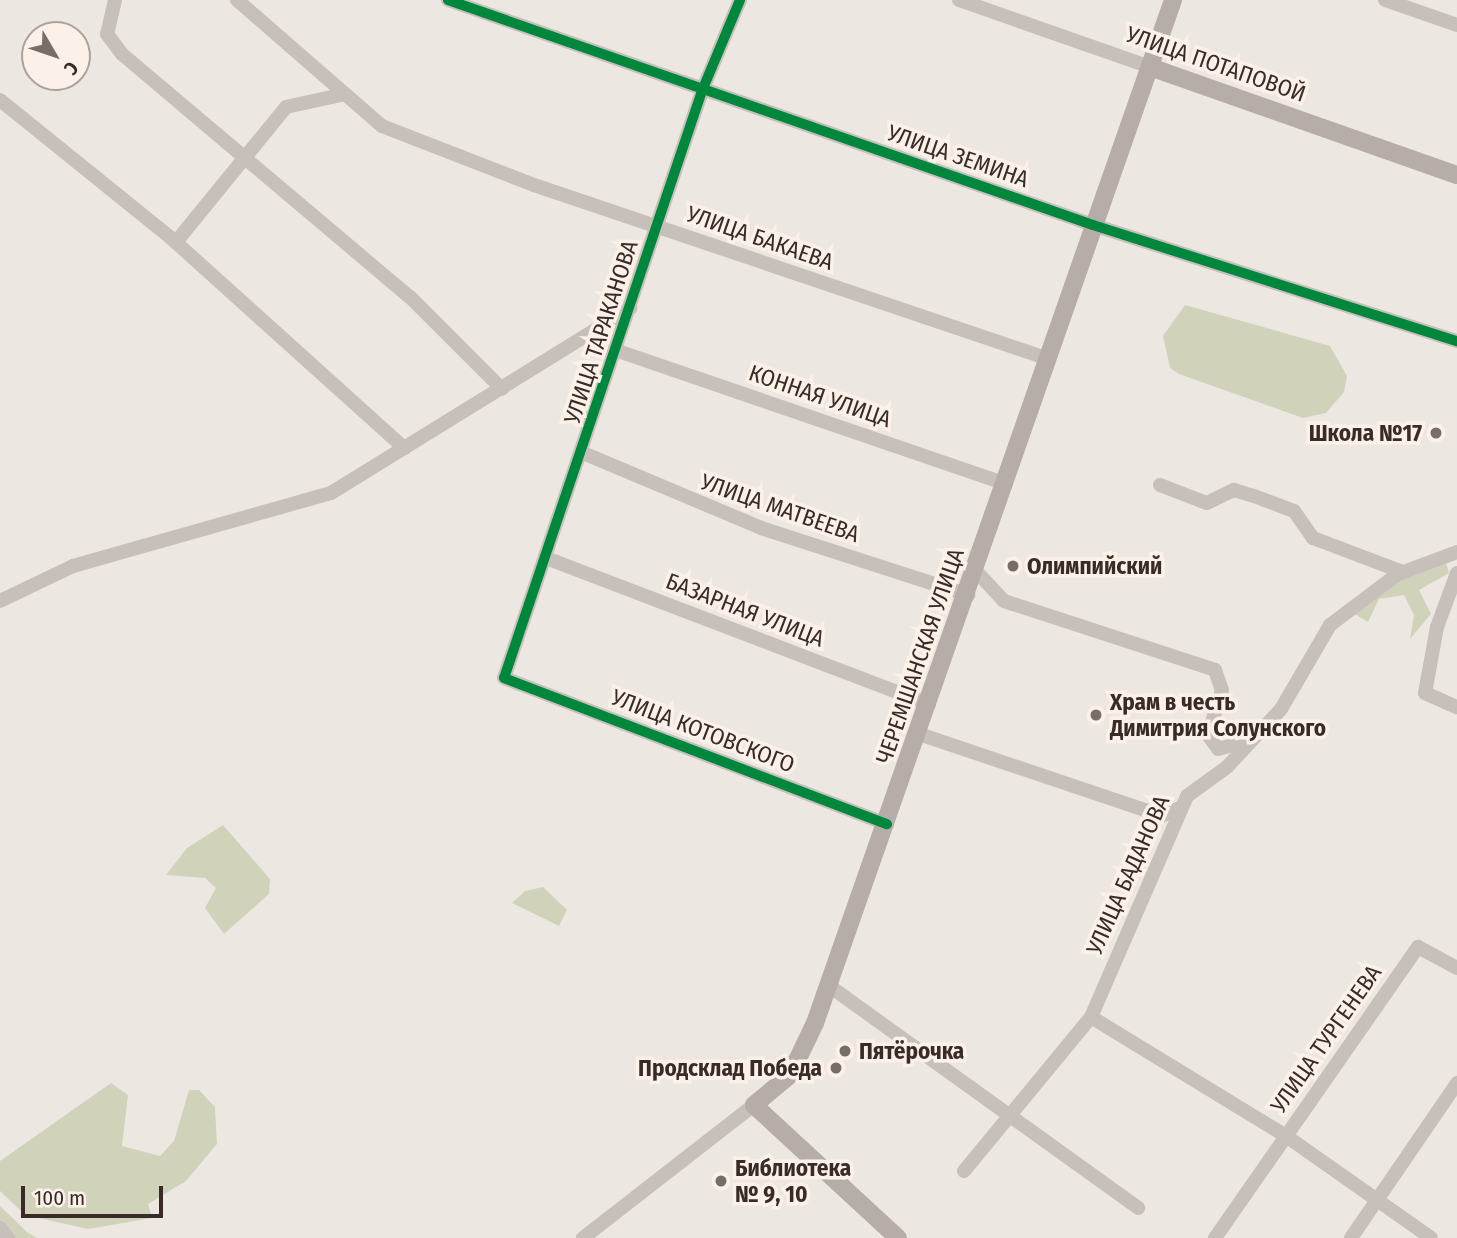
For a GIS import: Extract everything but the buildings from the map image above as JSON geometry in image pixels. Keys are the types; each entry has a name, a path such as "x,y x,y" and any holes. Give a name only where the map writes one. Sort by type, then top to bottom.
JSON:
{"main road":[{"name":"ЧЕРЕМШАНСКАЯ УЛИЦА","path":"754,1105 797,1064 828,985 919,734 1006,484 1046,358 1173,0"},
{"name":"УЛИЦА ПОТАПОВОЙ","path":"1150,67 1457,174"},
{"path":"754,1105 898,1238"}],"street":[{"path":"115,0 107,34 122,54 410,297 502,389"},
{"path":"237,0 345,94"},
{"name":"УЛИЦА ЗЕМИНА","path":"449,0 702,91 1093,225 1457,341"},
{"name":"УЛИЦА ТАРАКАНОВА","path":"504,678 618,351 702,91 740,0"},
{"name":"УЛИЦА ПОТАПОВОЙ","path":"959,0 1150,67"},
{"path":"1385,0 1457,25"},
{"path":"176,242 286,107 345,94"},
{"name":"УЛИЦА БАКАЕВА","path":"345,94 382,126 657,227 1046,358"},
{"path":"0,100 176,242 404,447"},
{"path":"0,601 73,566 331,493 631,308"},
{"name":"КОННАЯ УЛИЦА","path":"618,351 1006,484"},
{"name":"УЛИЦА МАТВЕЕВА","path":"583,453 761,528 968,594"},
{"path":"1160,485 1207,502 1234,491 1254,496 1294,511 1313,538 1403,572"},
{"name":"УЛИЦА БАДАНОВА","path":"964,1171 1091,1017 1179,808 1281,709 1330,625 1403,572 1457,552"},
{"name":"БАЗАРНАЯ УЛИЦА","path":"546,558 929,704"},
{"path":"976,571 1004,601 1215,670 1222,690 1208,735 1226,750 1251,737"},
{"path":"1456,580 1428,664 1425,693 1457,707"},
{"name":"УЛИЦА КОТОВСКОГО","path":"504,678 887,824"},
{"path":"919,734 1162,816 1179,808"},
{"name":"УЛИЦА ТУРГЕНЕВА","path":"1431,1238 1376,1204 1286,1136 1418,947 1457,968"},
{"path":"828,985 1008,1118 1138,1208"},
{"path":"1091,1017 1286,1136 1215,1238"},
{"path":"1351,1238 1457,1083"},
{"name":"ЧЕРЕМШАНСКАЯ УЛИЦА","path":"583,1238 754,1105"},
{"path":"0,1227 8,1238"}],"green space":[{"path":"1185,305 1330,346 1347,376 1344,392 1326,413 1303,418 1179,374 1170,368 1163,336"},
{"path":"1446,563 1449,573 1419,590 1431,614 1410,639 1414,615 1404,595 1379,599 1368,622 1353,613 1393,582"},
{"path":"223,825 270,879 269,894 224,934 205,908 216,888 205,878 166,875 187,848"},
{"path":"543,887 567,910 559,926 512,903 525,891"},
{"path":"111,1083 128,1095 122,1146 160,1156 174,1141 189,1090 199,1090 215,1107 217,1144 186,1181 148,1204 152,1218 88,1229 25,1215 0,1191 0,1161"},
{"path":"0,1206 37,1238 12,1238 0,1223"}],"cycle path":[{"path":"448,0 1093,225 1457,341"},
{"path":"740,0 702,91 504,678 887,824"}],"place":[{"name":"Школа №17","path":"1436,433"},
{"name":"Олимпийский","path":"1013,566"},
{"name":"Храм в честь Димитрия Солунского","path":"1096,715"},
{"name":"Пятёрочка","path":"845,1051"},
{"name":"Продсклад Победа","path":"836,1068"},
{"name":"Библиотека № 9, 10","path":"721,1181"}]}
